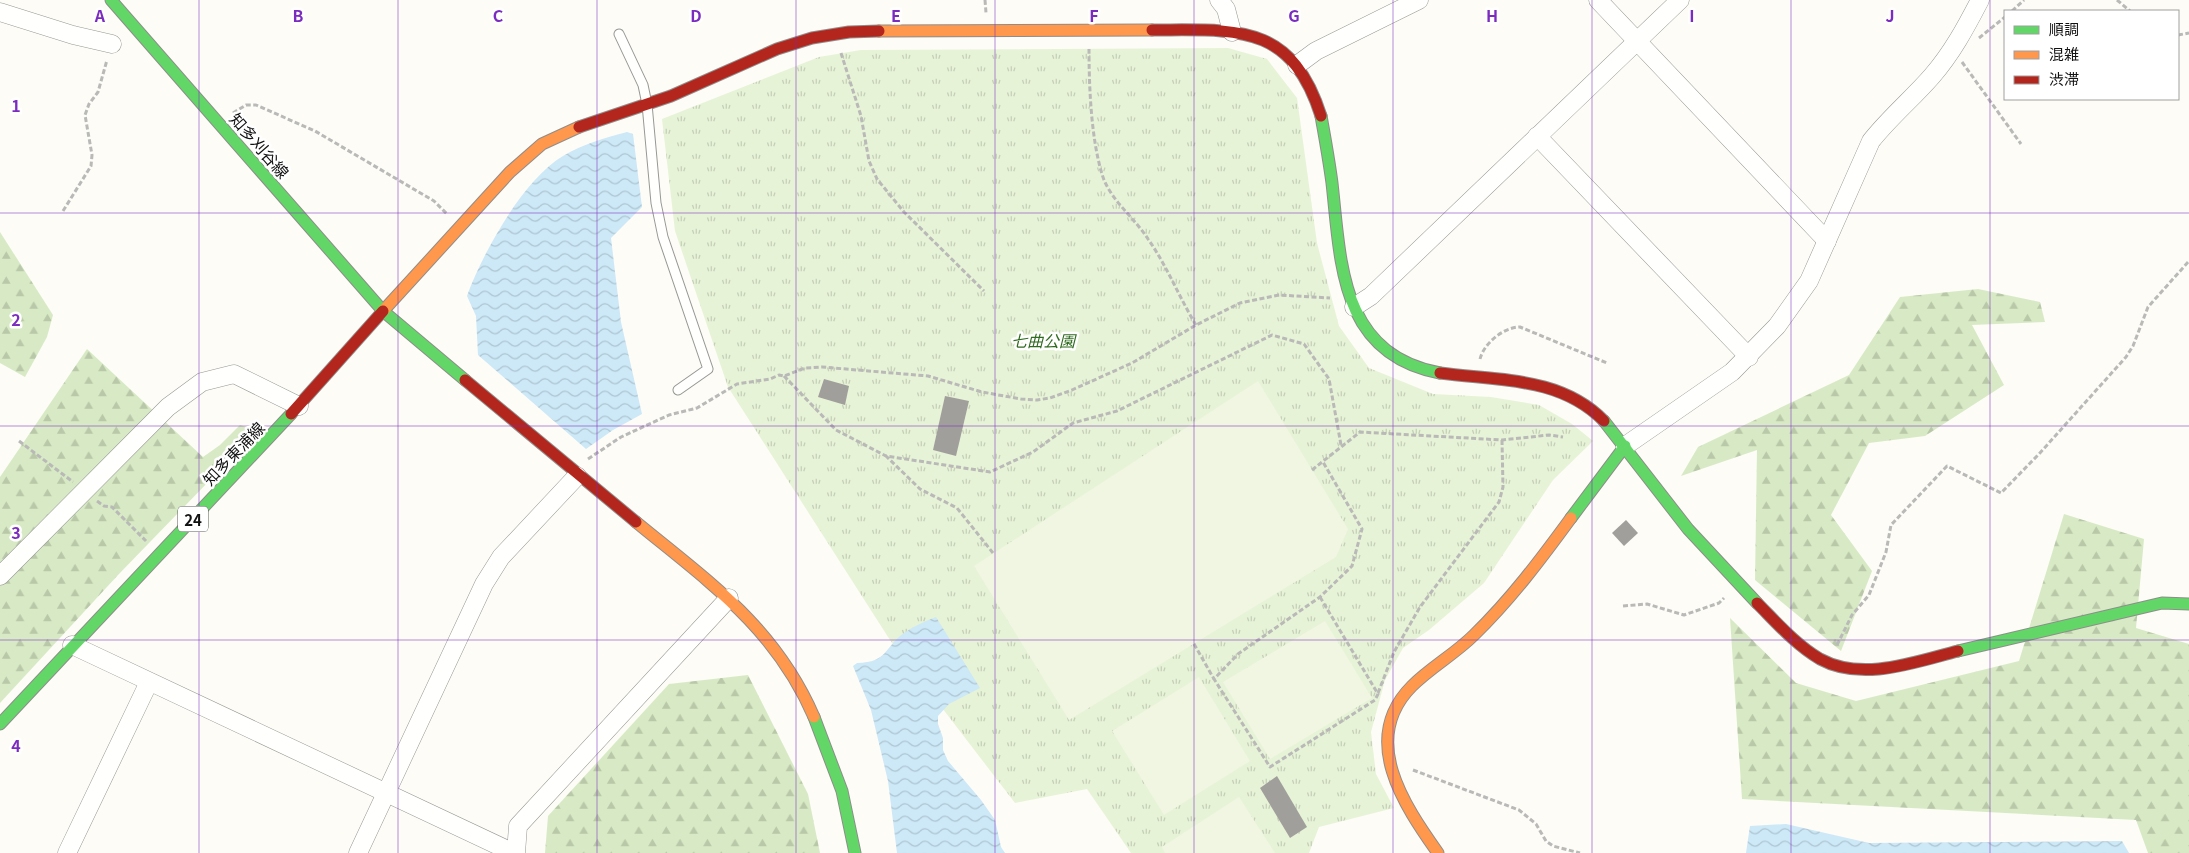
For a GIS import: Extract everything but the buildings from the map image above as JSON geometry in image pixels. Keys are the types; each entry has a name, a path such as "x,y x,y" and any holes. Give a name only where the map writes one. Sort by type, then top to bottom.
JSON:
{"street":[{"name":"知多刈谷線","path":"111,0 384,311 578,476 729,598 763,633 786,666 809,705 827,746 842,791 855,853"},
{"path":"1219,0 1226,9 1232,32"},
{"path":"1298,65 1316,51 1419,0"},
{"path":"1598,0 1827,241"},
{"path":"1350,301 1371,296 1680,0"},
{"path":"1438,853 1405,805 1391,768 1388,754 1388,729 1395,708 1407,689 1472,638 1498,611 1625,446 1713,386 1749,357 1777,326 1800,296 1827,241 1871,141 1932,76 1962,36 1980,0"},
{"path":"0,12 73,35 112,44"},
{"name":"知多東浦線","path":"0,724 72,645 299,406 510,172 542,144 567,131 647,104 777,49 812,38 892,30 1089,31 1148,29 1232,32 1268,41 1286,52 1298,65 1309,82 1324,126 1339,261 1350,301 1370,334 1399,358 1420,368 1479,378 1521,380 1554,388 1572,396 1604,421 1625,446 1688,531 1794,638 1820,659 1840,667 1862,670 1888,668 2162,602 2189,604"},
{"path":"1537,136 1749,357"},
{"path":"0,576 168,407 202,382 234,374 299,406"},
{"path":"358,853 387,795 484,584 501,557 578,476"},
{"path":"72,645 387,795 515,853 518,826 729,598"},
{"path":"67,853 148,682"}],"lane":[{"path":"618,34 642,85 647,104 656,203 663,236 708,369 678,390"}],"path":[{"path":"2013,10 2024,0"},
{"path":"2118,0 2129,10"},
{"path":"1089,31 1091,99 1102,174 1107,186 1158,254 1196,325"},
{"path":"837,34 861,116 869,161 878,179 904,212 984,292"},
{"path":"63,210 91,166 92,155 85,115 89,104 98,92 112,44"},
{"path":"1950,52 1967,66 2021,144"},
{"path":"220,123 246,105 256,105 323,136 434,201 461,227"},
{"path":"1828,662 1852,615 1869,595 1886,552 1890,525 1947,466 2001,493 2039,454 2126,357 2133,346 2148,307 2189,262"},
{"path":"578,476 593,454 621,437 669,415 697,408 737,384 770,379 780,375 784,376 804,368 822,367 928,376 992,394 1037,400 1065,392 1132,363 1196,325 1225,310 1252,300 1279,295 1350,301"},
{"path":"1479,378 1480,356 1489,344 1505,329 1514,327 1520,327 1549,337 1607,363"},
{"path":"886,456 990,472 1033,452 1073,424 1117,411 1272,334 1304,344 1329,379 1341,445"},
{"path":"784,376 836,430 886,456 920,489 957,508 993,553"},
{"path":"1312,470 1341,445 1360,432 1502,440 1549,435 1563,437"},
{"path":"1194,644 1270,767 1375,700 1394,652 1420,607 1499,502 1503,487 1502,440"},
{"path":"1214,679 1238,654 1320,597 1352,566 1362,529 1323,462"},
{"path":"1623,606 1647,604 1684,615 1719,603 1740,584"},
{"path":"1320,597 1378,694"},
{"path":"1391,768 1406,768 1519,810 1536,824 1546,841 1553,846 1580,853"}],"green space":[{"name":"七曲公園","path":"1228,48 1267,59 1297,98 1317,243 1339,326 1369,368 1433,394 1491,397 1539,405 1572,424 1593,441 1553,480 1484,583 1429,630 1403,648 1385,680 1371,732 1376,774 1394,808 1319,827 1309,853 1131,853 1087,789 1015,803 890,640 728,387 675,231 662,119 819,57 861,50"},
{"path":"0,232 53,315 47,337 25,377 0,363"},
{"path":"1978,289 2040,302 2045,322 1972,325 2004,385 1925,436 1869,443 1831,515 1872,571 1841,651 1755,580 1757,450 1681,476 1698,447 1849,375 1900,297"},
{"path":"87,349 203,457 220,445 240,425 249,428 243,446 118,575 0,703 0,477"},
{"path":"1258,381 1348,529 1336,557 1069,720 974,566"},
{"path":"2064,514 2144,539 2136,628 2189,644 2189,853 2148,853 2136,820 1742,799 1730,618 1796,683 1856,701 2019,661"},
{"path":"1325,621 1372,698 1270,759 1223,682"},
{"path":"748,675 808,794 820,853 545,853 548,816 669,684"},
{"path":"1199,677 1250,761 1164,815 1112,731"},
{"path":"1239,797 1275,853 1165,853 1162,847"}],"water":[{"path":"627,132 633,134 642,207 611,238 621,322 642,414 613,430 586,449 478,355 476,316 467,296 483,259 506,218 533,182 548,167 578,148"},
{"path":"936,617 980,688 949,704 938,716 938,724 943,738 943,750 948,761 981,800 995,820 1001,847 1005,853 897,853 888,781 871,710 853,666 857,663 875,660 885,653 904,633"},
{"path":"1786,824 1869,843 2122,841 2129,853 1746,853 1750,826"}],"traffic: fast":[{"path":"111,0 383,311 465,380"},
{"path":"1321,116 1331,174 1344,274 1352,301 1364,326 1382,347 1407,363 1440,373"},
{"path":"0,724 291,414"},
{"path":"1604,421 1688,529 1757,603"},
{"path":"1571,518 1625,446"},
{"path":"1958,651 2162,603 2189,604"},
{"path":"814,717 842,791 855,853"}],"traffic: slow":[{"path":"879,31 1152,30"},
{"path":"383,311 510,172 542,144 579,127"},
{"path":"1438,853 1412,814 1392,771 1388,749 1389,728 1397,706 1412,686 1467,642 1501,607 1537,564 1571,518"},
{"path":"636,522 714,586 760,632 780,657 798,685 814,717"}],"traffic: jam":[{"path":"1152,30 1234,32 1257,38 1276,47 1294,63 1309,85 1321,116"},
{"path":"579,127 671,96 777,49 812,38 849,32 879,31"},
{"path":"291,414 383,311"},
{"path":"1440,373 1506,380 1548,388 1587,406 1604,421"},
{"path":"465,380 636,522"},
{"path":"1757,603 1803,647 1820,659 1836,666 1853,669 1889,668 1958,651"}]}
